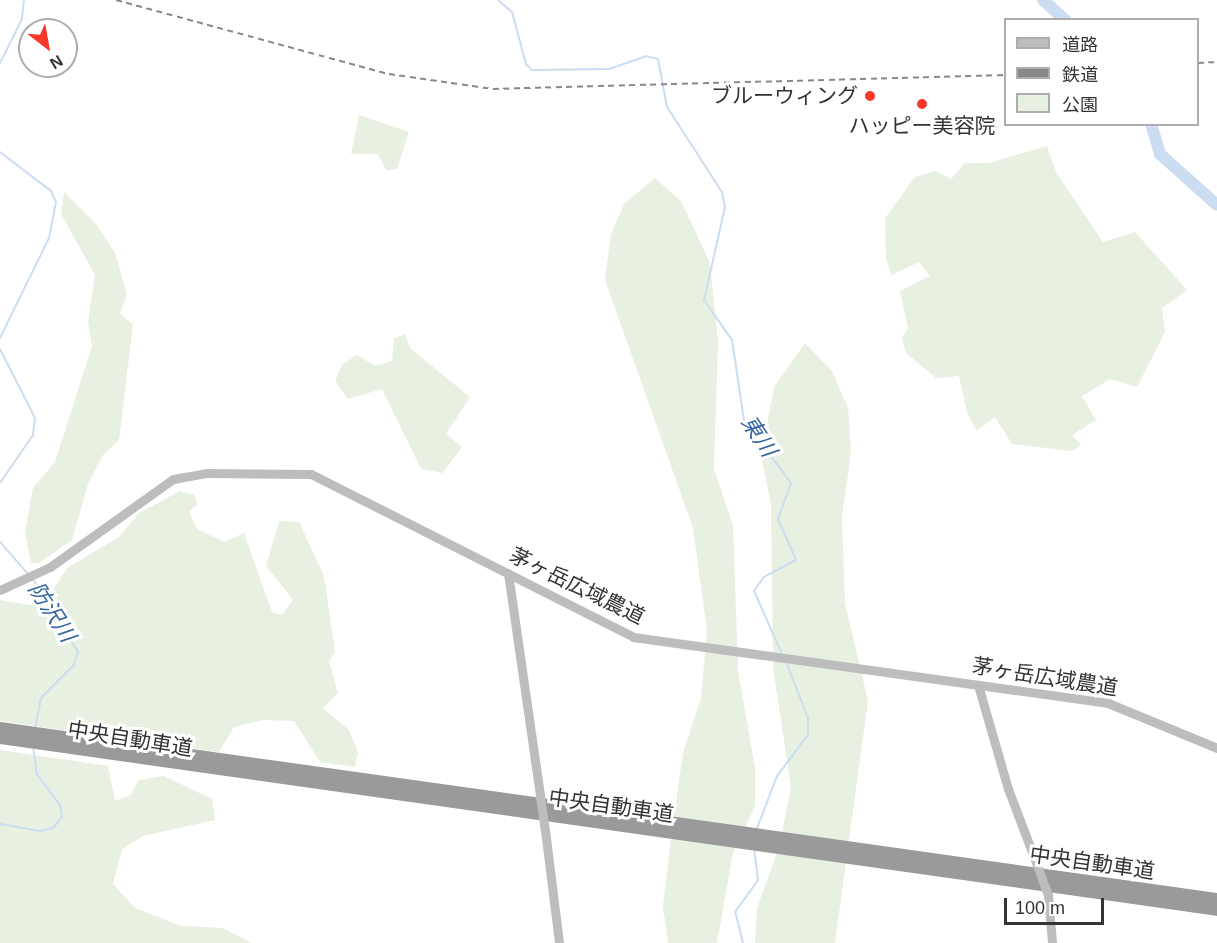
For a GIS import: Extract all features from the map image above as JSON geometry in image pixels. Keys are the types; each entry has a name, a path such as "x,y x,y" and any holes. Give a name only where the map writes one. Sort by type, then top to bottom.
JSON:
{"highway":[{"name":"中央自動車道","path":"0,728 114,751"},
{"name":"中央自動車道","path":"0,738 114,751 707,834 1217,910"},
{"name":"中央自動車道","path":"820,851 1217,899"}],"street":[{"name":"茅ヶ岳広域農道","path":"0,590 50,567 156,489 207,473 321,476 633,637 1108,703 1217,748"},
{"path":"508,573 559,943"},
{"path":"978,685 1001,769 1048,895 1052,943"}],"green space":[{"path":"359,115 409,132 397,169 386,170 378,154 351,154"},
{"path":"1047,146 1056,172 1103,242 1135,232 1187,290 1162,308 1165,332 1137,387 1110,379 1082,396 1096,420 1072,435 1081,445 1072,451 1012,444 995,417 977,431 967,413 959,376 936,378 906,353 902,338 908,328 900,291 930,276 919,262 892,275 886,259 885,218 915,177 935,171 951,179 965,163 989,163"},
{"path":"655,178 681,201 710,263 718,343 714,469 733,525 738,670 755,768 755,806 733,853 717,943 668,943 663,906 672,829 683,753 701,698 707,631 693,528 605,280 611,234 624,204"},
{"path":"64,192 97,225 115,253 127,294 120,313 133,325 119,440 103,455 88,484 72,540 39,563 31,563 25,532 33,488 55,462 92,346 88,322 95,275 61,214"},
{"path":"405,334 411,349 470,397 446,434 462,447 443,473 421,469 382,389 348,399 335,381 342,365 357,355 375,366 392,361 394,339"},
{"path":"805,343 832,371 848,408 851,452 842,517 845,603 868,701 835,943 755,943 757,908 779,847 791,787 773,668 771,504 761,456 774,387"},
{"path":"180,491 194,495 198,504 189,512 197,529 224,542 244,533 272,612 282,615 293,600 266,566 279,521 299,522 324,576 335,652 329,661 338,693 323,708 349,730 358,752 355,767 320,762 294,721 264,720 234,727 219,752 0,721 0,600 42,607 67,568 119,537 139,513"},
{"path":"0,750 108,766 115,801 131,795 138,780 164,776 212,799 215,820 143,836 122,849 113,884 135,908 181,926 223,928 251,943 0,943"}],"waterway":[{"name":"防沢川","path":"0,63 22,19 24,0"},
{"name":"東川","path":"498,0 512,12 526,64 532,70 609,69 646,56 658,59 667,107 722,192 725,207 704,300 732,340 744,420 791,483 778,519 796,560 764,577 754,591 782,654"},
{"path":"1043,0 1063,18"},
{"path":"1152,126 1160,154 1217,205"},
{"name":"防沢川","path":"0,152 51,191 56,202 49,238 0,338"},
{"name":"防沢川","path":"0,349 35,418 33,435 0,483"},
{"name":"防沢川","path":"0,542 28,574"},
{"name":"防沢川","path":"32,578 78,652 74,665 41,698 35,730"},
{"name":"東川","path":"756,831 777,776 808,735 808,718 786,662"},
{"name":"防沢川","path":"0,824 40,831 53,828 62,817 60,805 37,775 33,747"},
{"name":"東川","path":"743,943 735,912 758,880 754,849"}],"railway":[{"path":"116,0 389,74 493,89 1004,75"},
{"path":"1199,63 1217,62"}],"place":[{"name":"ブルーウィング","path":"870,96"},
{"name":"ハッピー美容院","path":"922,104"}]}
